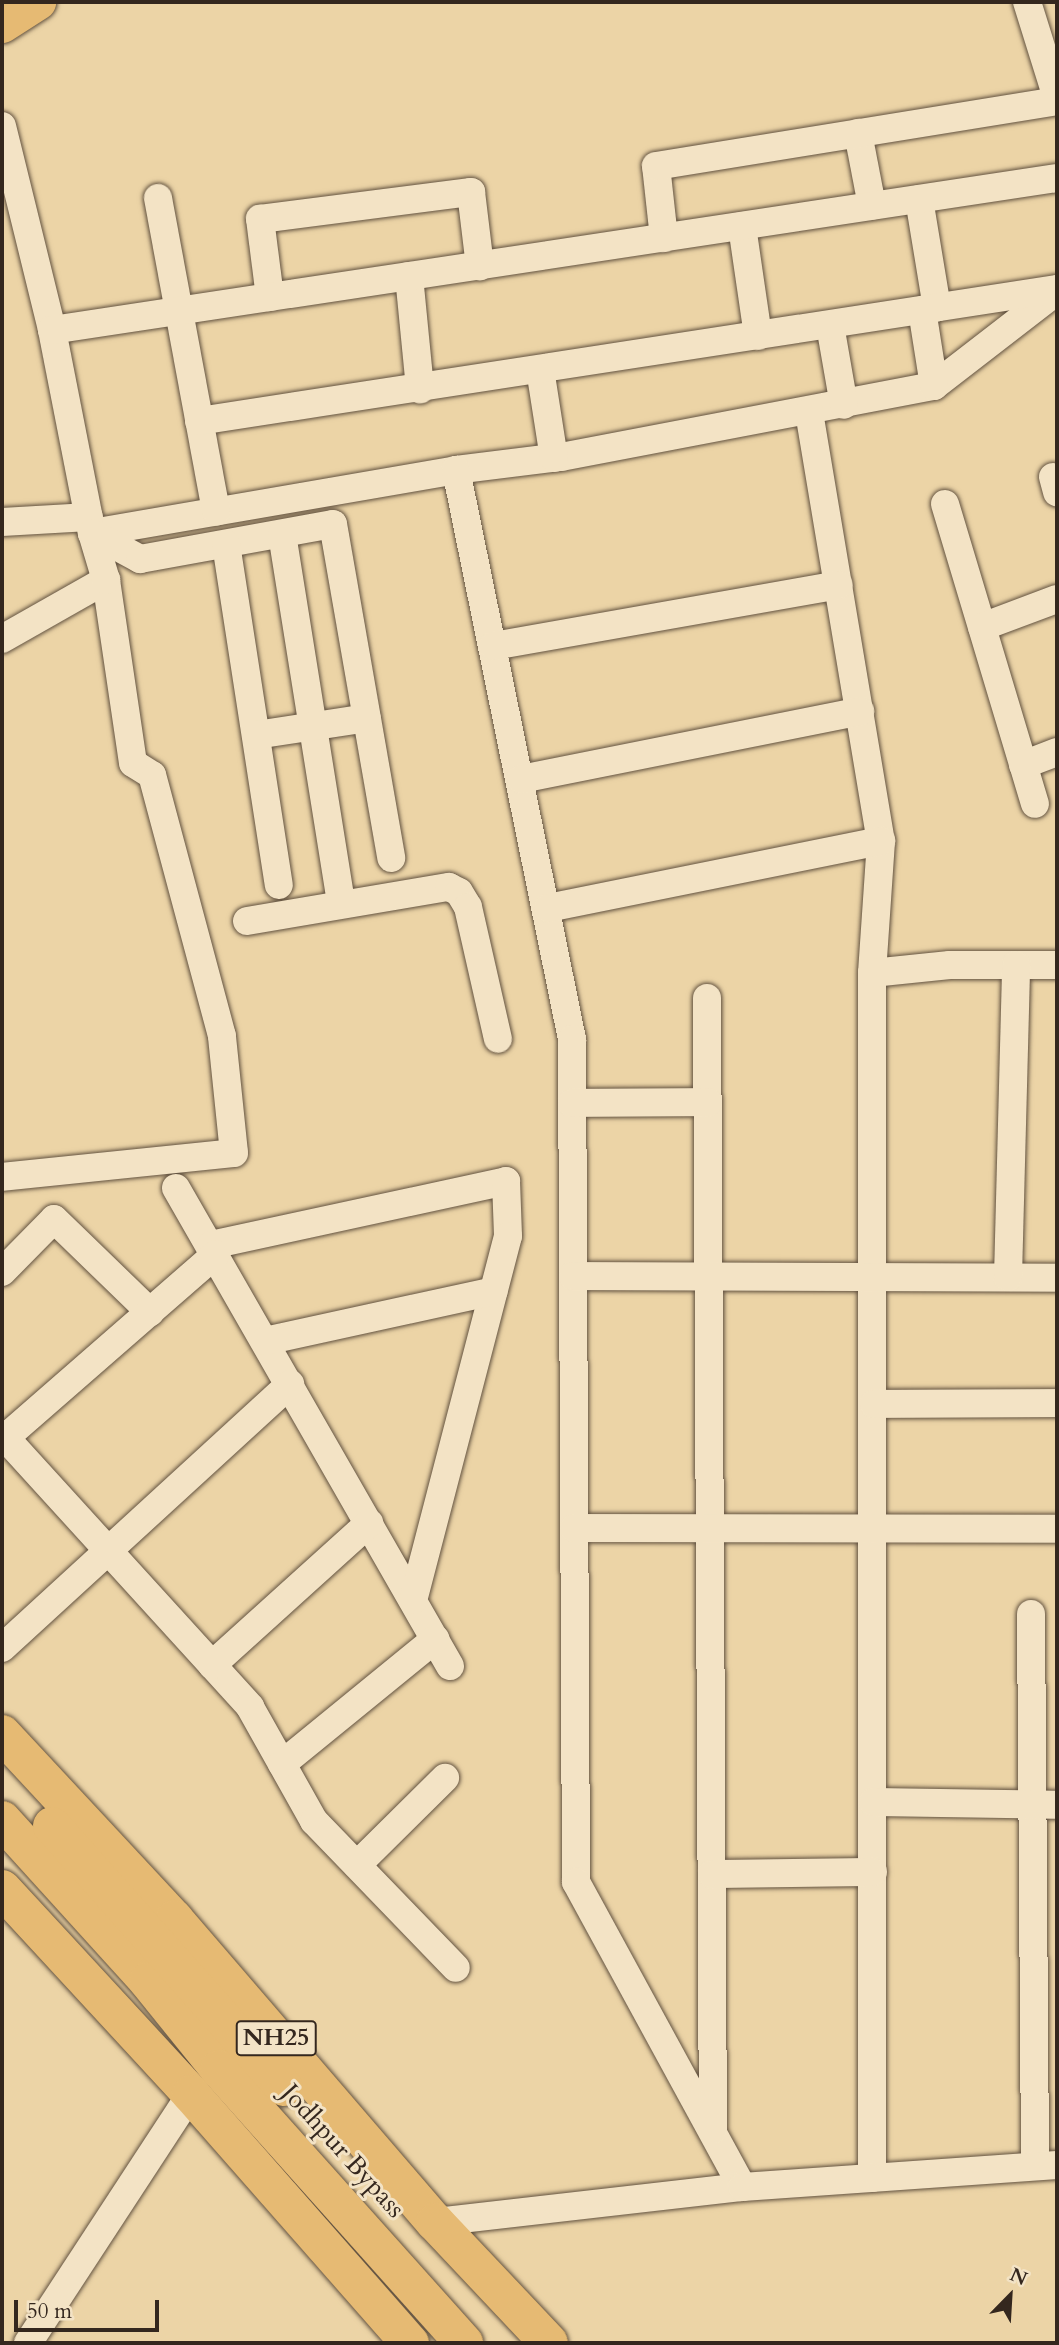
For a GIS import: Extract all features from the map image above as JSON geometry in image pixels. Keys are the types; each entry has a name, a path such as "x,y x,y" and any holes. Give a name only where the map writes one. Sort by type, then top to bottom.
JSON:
{"highway":[{"name":"NH25","path":"2,1734 174,1919 435,2222 549,2343"},
{"name":"Jodhpur Bypass","path":"2,1769 517,2343"},
{"name":"Jodhpur Bypass","path":"2,1820 464,2343"},
{"path":"2,1889 191,2094 410,2343"}],"street":[{"path":"664,238 656,166 1057,100 1027,2"},
{"path":"2,125 52,330 90,525 106,580 133,763 152,775 222,1036 234,1153 2,1177"},
{"path":"858,133 872,206"},
{"path":"52,330 1057,178"},
{"path":"270,297 260,219 471,192 480,265"},
{"path":"158,198 216,512"},
{"path":"919,199 930,309 934,386"},
{"path":"742,226 758,336"},
{"path":"409,276 420,389"},
{"path":"199,421 1057,290"},
{"path":"2,522 90,525 216,512 456,470 554,458 810,412 934,386 1057,290"},
{"path":"830,325 844,405"},
{"path":"540,369 554,458"},
{"path":"810,412 881,841 872,973 872,2178"},
{"path":"456,470 548,908 572,1039 576,1882 742,2187"},
{"path":"945,504 1035,804"},
{"path":"90,525 140,559 333,524 391,859"},
{"path":"282,534 341,903"},
{"path":"226,544 279,885"},
{"path":"2,639 106,580"},
{"path":"493,646 839,585"},
{"path":"982,627 1057,599"},
{"path":"521,779 860,712"},
{"path":"256,735 367,718"},
{"path":"1023,765 1057,752"},
{"path":"548,908 881,841"},
{"path":"247,920 434,886 458,892 468,907 498,1039"},
{"path":"872,973 950,965 1057,965"},
{"path":"1008,1278 1016,965"},
{"path":"707,998 713,2135"},
{"path":"572,1103 708,1102"},
{"path":"413,1600 509,1236 506,1181 213,1249 150,1312 4,1436 250,1707 314,1821 456,1968"},
{"path":"176,1188 450,1666"},
{"path":"2,1272 54,1219 150,1312"},
{"path":"573,1276 1057,1278"},
{"path":"265,1341 494,1291"},
{"path":"2,1648 106,1549 290,1384"},
{"path":"874,1404 1057,1403"},
{"path":"212,1665 369,1523"},
{"path":"574,1528 1057,1529"},
{"path":"435,2222 742,2187 1046,2165 1045,1805 1031,1614"},
{"path":"282,1764 435,1639"},
{"path":"357,1865 445,1778"},
{"path":"873,1802 1045,1805"},
{"path":"712,1874 873,1872"},
{"path":"28,2343 191,2094"}]}
